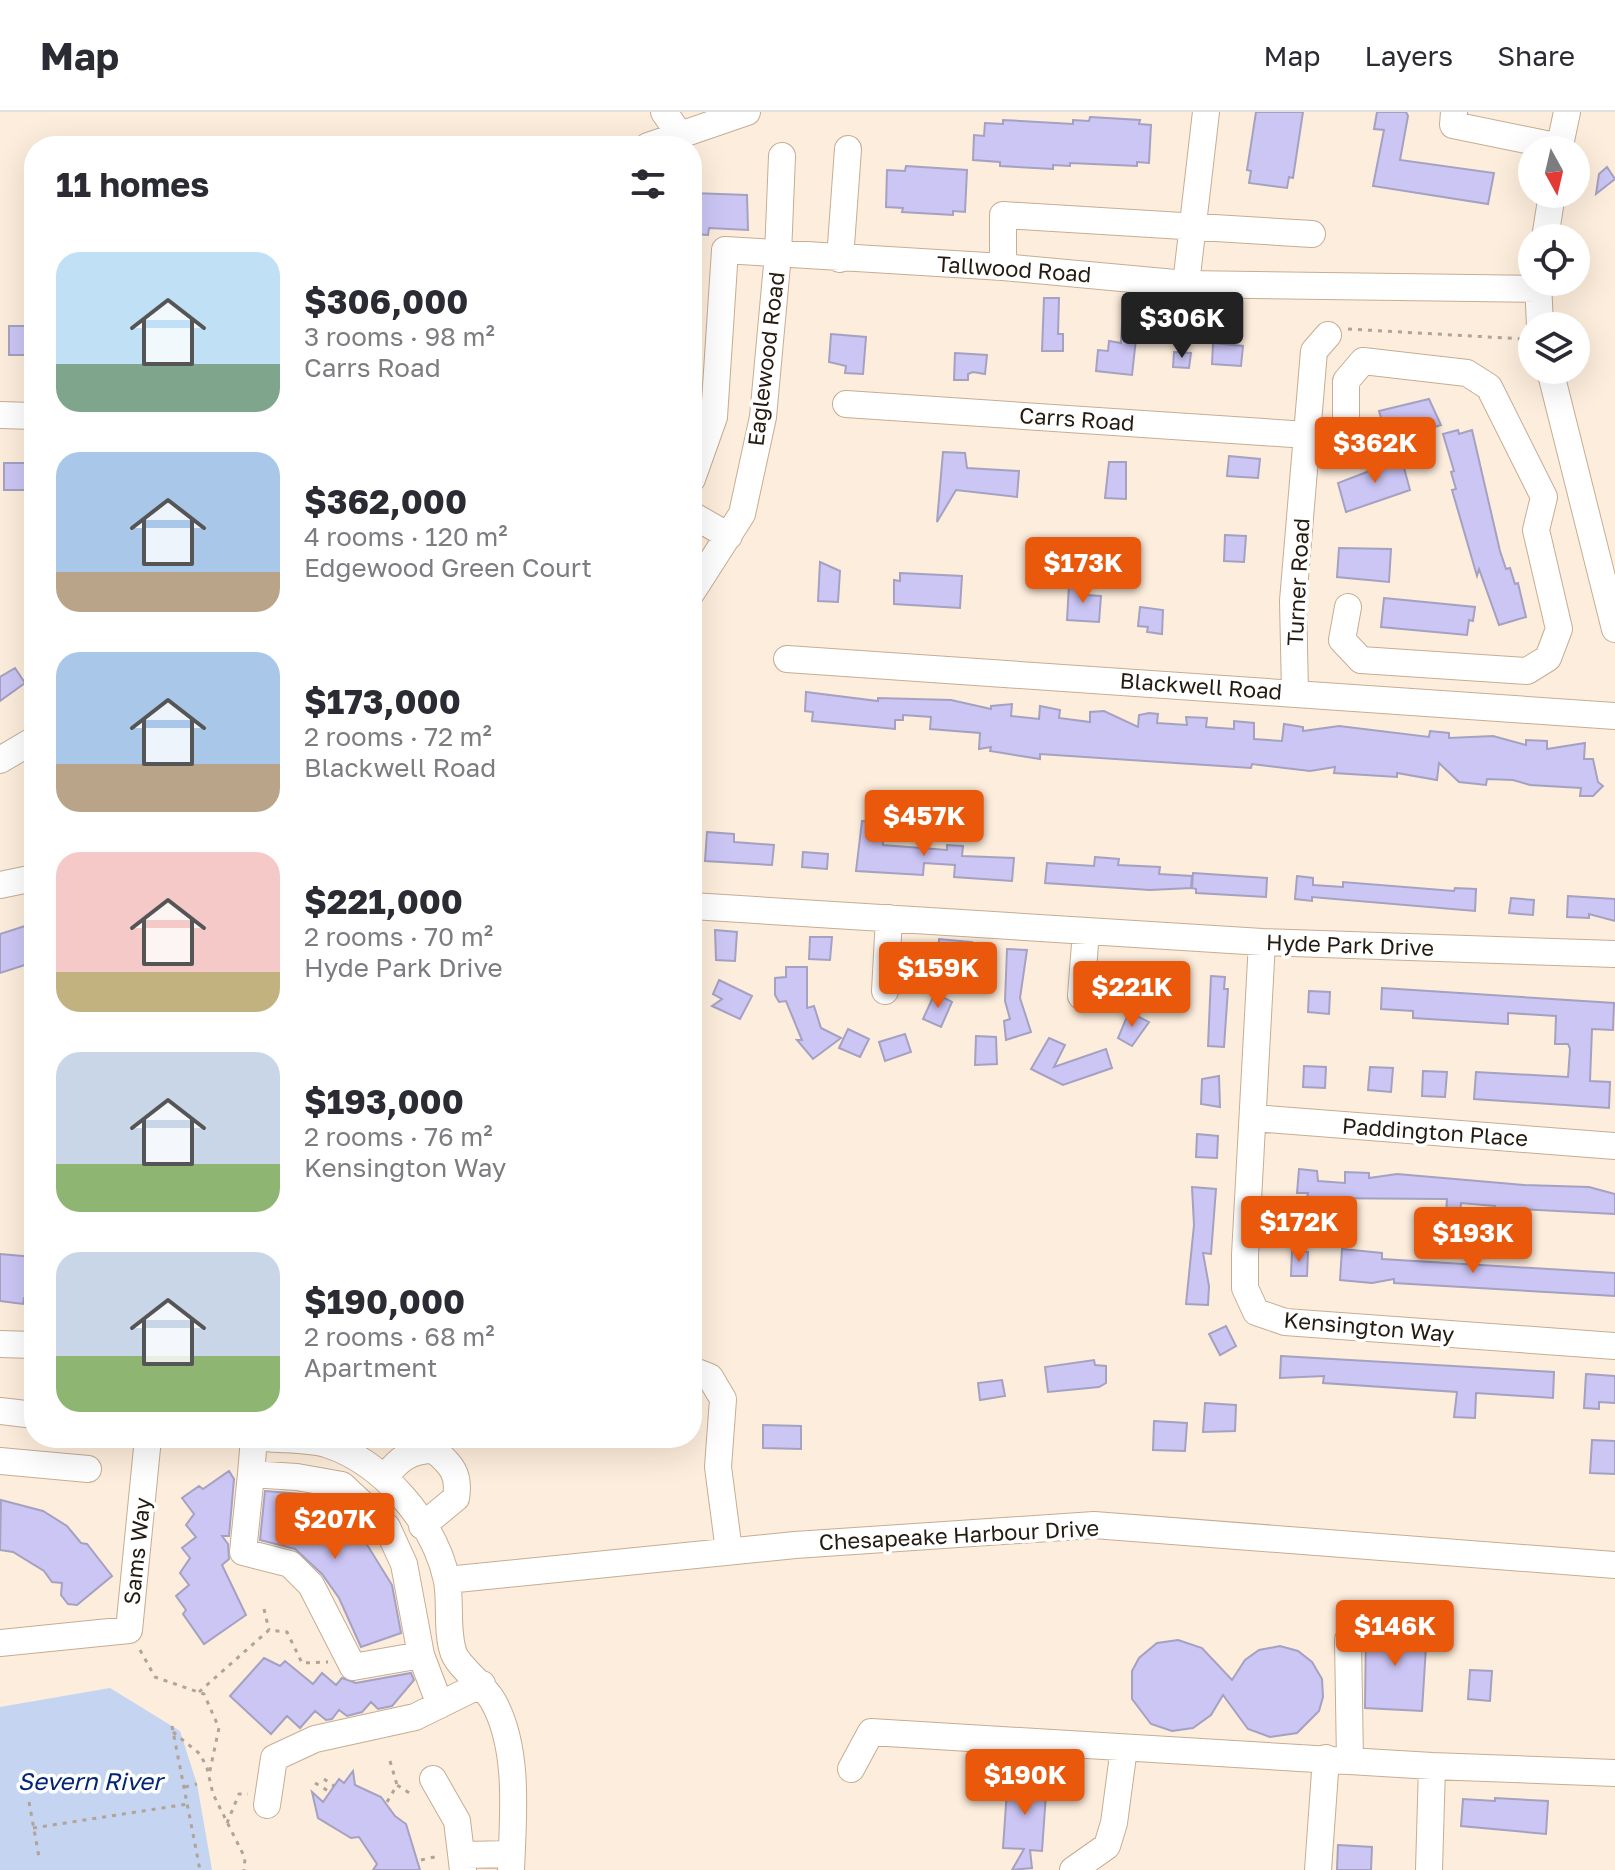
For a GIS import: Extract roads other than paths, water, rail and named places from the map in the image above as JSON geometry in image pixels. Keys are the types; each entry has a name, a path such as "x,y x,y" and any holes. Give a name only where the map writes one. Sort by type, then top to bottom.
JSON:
{"street":[{"path":"659,136 676,121 747,112"},
{"path":"1186,284 1206,112"},
{"path":"1454,112 1453,125 1518,140"},
{"path":"1562,136 1567,112"},
{"path":"840,259 848,149"},
{"name":"Eaglewood Road","path":"702,578 742,514 763,417 778,254 782,156"},
{"path":"1003,267 1003,215 1193,224 1312,234"},
{"name":"Tallwood Road","path":"702,451 714,417 725,250 1003,267 1186,284 1518,286"},
{"name":"Turner Road","path":"1295,692 1293,601 1314,351 1336,333"},
{"path":"1346,432 1346,381 1363,361 1467,373 1489,387 1544,497 1536,530 1559,629 1548,658 1527,671 1361,660 1342,640 1348,607"},
{"path":"1554,384 1615,629"},
{"name":"Carrs Road","path":"846,404 1307,435"},
{"path":"0,415 24,416"},
{"path":"1544,497 1580,490"},
{"path":"702,521 729,536"},
{"name":"Blackwell Road","path":"787,659 1615,716"},
{"path":"0,760 24,746"},
{"path":"0,885 24,880"},
{"name":"Hyde Park Drive","path":"702,907 1262,942 1615,954"},
{"path":"885,991 889,918"},
{"path":"1081,996 1086,931"},
{"name":"Kensington Way","path":"1262,942 1245,1288 1256,1312 1285,1322 1615,1346"},
{"name":"Paddington Place","path":"1254,1118 1615,1146"},
{"path":"0,1344 24,1345"},
{"path":"702,1374 710,1377 723,1399 718,1467 729,1551"},
{"path":"0,1411 24,1414"},
{"name":"Sams Way","path":"0,1643 129,1630 147,1448"},
{"path":"253,1448 243,1552 290,1564 311,1585 353,1667 421,1655"},
{"path":"332,1448 385,1477 434,1542 447,1580 455,1655 482,1684 503,1723 508,1745 511,1862 455,1860 457,1821 433,1779"},
{"path":"385,1477 399,1459 417,1450 434,1450 449,1463 459,1480 456,1498 422,1526"},
{"path":"0,1461 88,1469"},
{"path":"251,1474 297,1477 342,1485 387,1527 404,1564 421,1655 440,1705"},
{"name":"Chesapeake Harbour Drive","path":"447,1580 729,1551 1094,1525 1615,1565"},
{"path":"1318,1870 1338,1760 1348,1640"},
{"path":"268,1800 274,1758 315,1739 415,1717 482,1684"},
{"path":"851,1769 871,1732 1432,1766 1615,1773"},
{"path":"1073,1870 1107,1846 1114,1823 1124,1748"},
{"path":"1429,1870 1432,1766"}],"water":[{"name":"Severn River","path":"110,1688 180,1731 197,1784 212,1870 0,1870 0,1707"}]}
